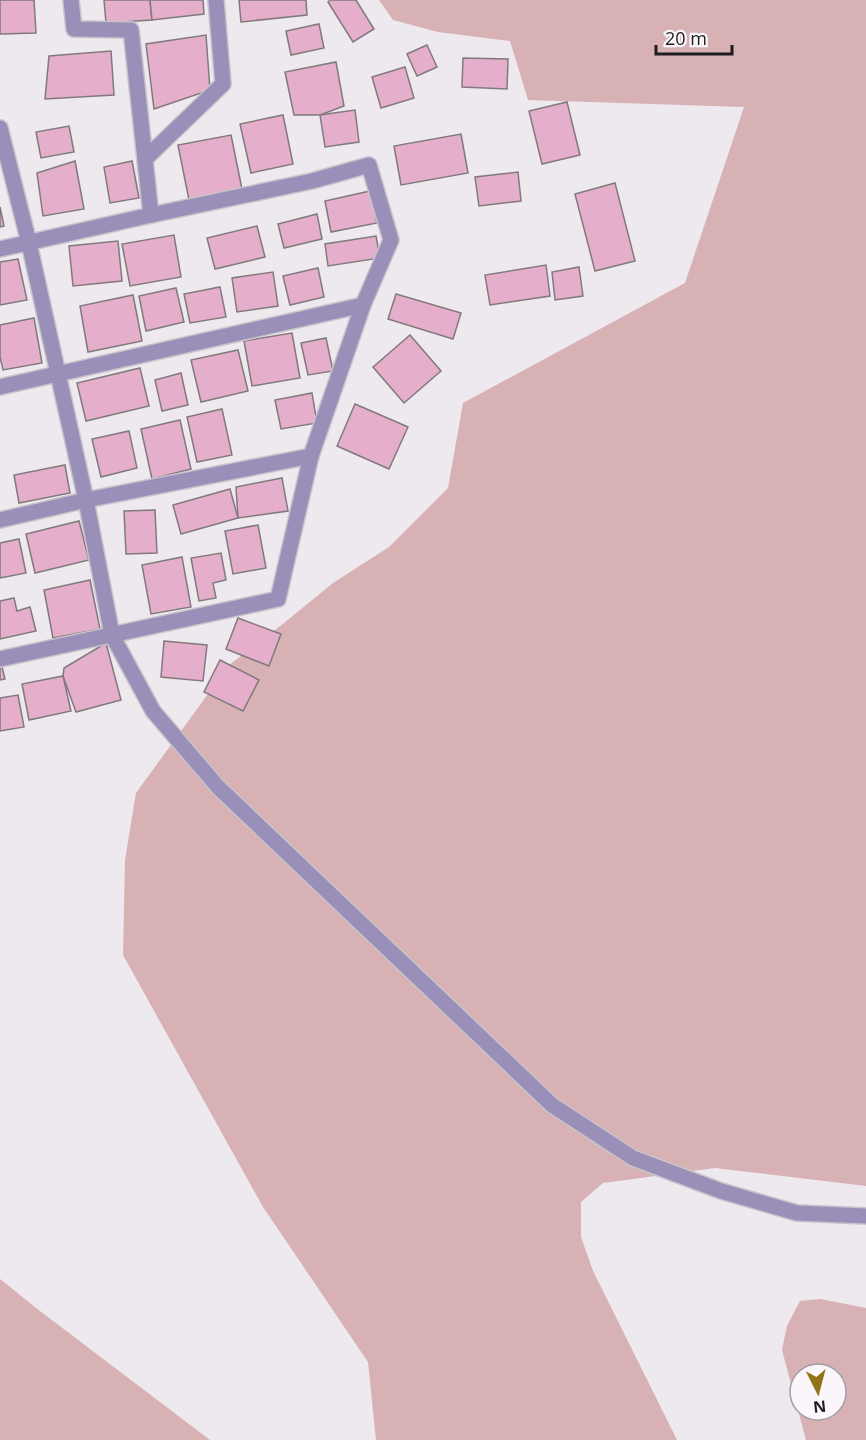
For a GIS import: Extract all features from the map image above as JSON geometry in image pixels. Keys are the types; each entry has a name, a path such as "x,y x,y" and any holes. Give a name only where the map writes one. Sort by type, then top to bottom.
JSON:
{"street":[{"path":"71,0 74,29 131,30 151,215"},
{"path":"145,159 223,84 216,0"},
{"path":"0,128 29,243 86,500 112,635 153,711 218,787 552,1105 633,1158 721,1191 797,1213 866,1216"},
{"path":"0,249 312,181 369,165 391,240 363,305 311,456 278,599 0,659"},
{"path":"0,387 363,305"},
{"path":"0,520 86,500 311,456"}],"shaded area":[{"path":"379,0 866,0 866,1186 715,1168 603,1183 581,1202 581,1237 593,1271 677,1440 376,1440 368,1362 263,1207 123,955 125,860 136,793 229,665 333,583 389,547 448,488 463,403 685,283 744,107 528,100 510,41 438,32 393,20"},
{"path":"0,1279 36,1308 210,1440 0,1440"},
{"path":"820,1299 866,1308 866,1440 806,1440 801,1422 848,1422 848,1362 788,1362 788,1372 782,1350 787,1326 800,1301"}],"building":[{"path":"0,0 34,0 36,33 0,34"},
{"path":"104,0 150,0 152,20 106,23"},
{"path":"150,0 203,0 204,14 152,20"},
{"path":"239,0 306,0 307,15 241,22"},
{"path":"330,0 356,0 374,29 353,42 328,2"},
{"path":"319,24 324,48 291,55 286,31"},
{"path":"206,35 210,90 154,109 146,44"},
{"path":"427,45 437,67 417,76 407,54"},
{"path":"111,51 114,95 45,99 49,56"},
{"path":"463,58 508,59 507,89 462,87"},
{"path":"336,62 344,106 320,115 294,115 285,72"},
{"path":"405,67 414,98 381,108 372,77"},
{"path":"567,102 580,155 542,164 529,111"},
{"path":"355,110 359,142 325,147 320,115"},
{"path":"283,115 293,164 251,173 240,124"},
{"path":"69,126 74,152 41,158 36,132"},
{"path":"461,134 468,173 401,185 394,146"},
{"path":"231,135 242,189 189,200 178,145"},
{"path":"75,161 84,209 43,216 37,173"},
{"path":"132,161 139,198 110,203 104,167"},
{"path":"518,172 521,201 479,206 475,177"},
{"path":"615,183 635,261 595,271 575,194"},
{"path":"370,191 377,223 331,232 325,201"},
{"path":"0,207 4,226 0,227"},
{"path":"317,214 322,239 284,248 278,224"},
{"path":"257,226 265,257 215,269 207,238"},
{"path":"174,235 181,277 130,286 122,244"},
{"path":"376,236 380,258 328,266 325,244"},
{"path":"118,241 122,281 73,286 69,246"},
{"path":"18,259 27,300 0,305 0,262"},
{"path":"546,265 550,296 490,305 485,275"},
{"path":"579,267 583,296 555,300 552,272"},
{"path":"318,268 324,297 290,305 283,276"},
{"path":"273,272 278,306 237,312 232,278"},
{"path":"220,287 226,317 190,323 184,294"},
{"path":"176,288 184,322 146,331 139,296"},
{"path":"396,294 461,313 453,339 388,319"},
{"path":"133,295 142,341 88,352 80,306"},
{"path":"34,318 42,363 3,370 0,357 0,325"},
{"path":"292,333 300,378 252,386 244,341"},
{"path":"410,335 441,371 404,403 373,367"},
{"path":"326,338 333,371 308,375 301,343"},
{"path":"238,350 248,391 201,402 191,360"},
{"path":"140,368 149,406 86,421 77,383"},
{"path":"181,373 188,405 162,411 155,380"},
{"path":"312,393 317,423 281,429 275,400"},
{"path":"355,404 408,427 389,469 337,446"},
{"path":"222,409 232,455 197,462 187,417"},
{"path":"180,420 191,469 152,479 141,429"},
{"path":"129,431 137,468 101,477 92,439"},
{"path":"65,465 70,493 19,503 14,475"},
{"path":"282,478 288,511 238,518 236,487"},
{"path":"230,489 238,518 181,534 173,505"},
{"path":"155,510 157,553 126,554 124,511"},
{"path":"79,521 89,560 35,573 26,534"},
{"path":"258,525 266,568 233,574 225,531"},
{"path":"19,539 26,573 0,578 0,543"},
{"path":"221,553 226,580 213,583 216,598 199,601 191,558"},
{"path":"182,557 191,607 151,614 142,565"},
{"path":"90,580 100,629 53,638 44,590"},
{"path":"14,598 17,611 30,607 36,631 0,639 0,601"},
{"path":"238,618 281,634 269,666 226,649"},
{"path":"164,641 207,645 203,681 161,677"},
{"path":"106,643 121,700 76,712 63,676 64,668"},
{"path":"0,659 5,679 0,680"},
{"path":"220,660 259,680 243,711 204,692"},
{"path":"63,676 71,711 29,720 22,684"},
{"path":"18,695 24,727 0,731 0,698"}]}
